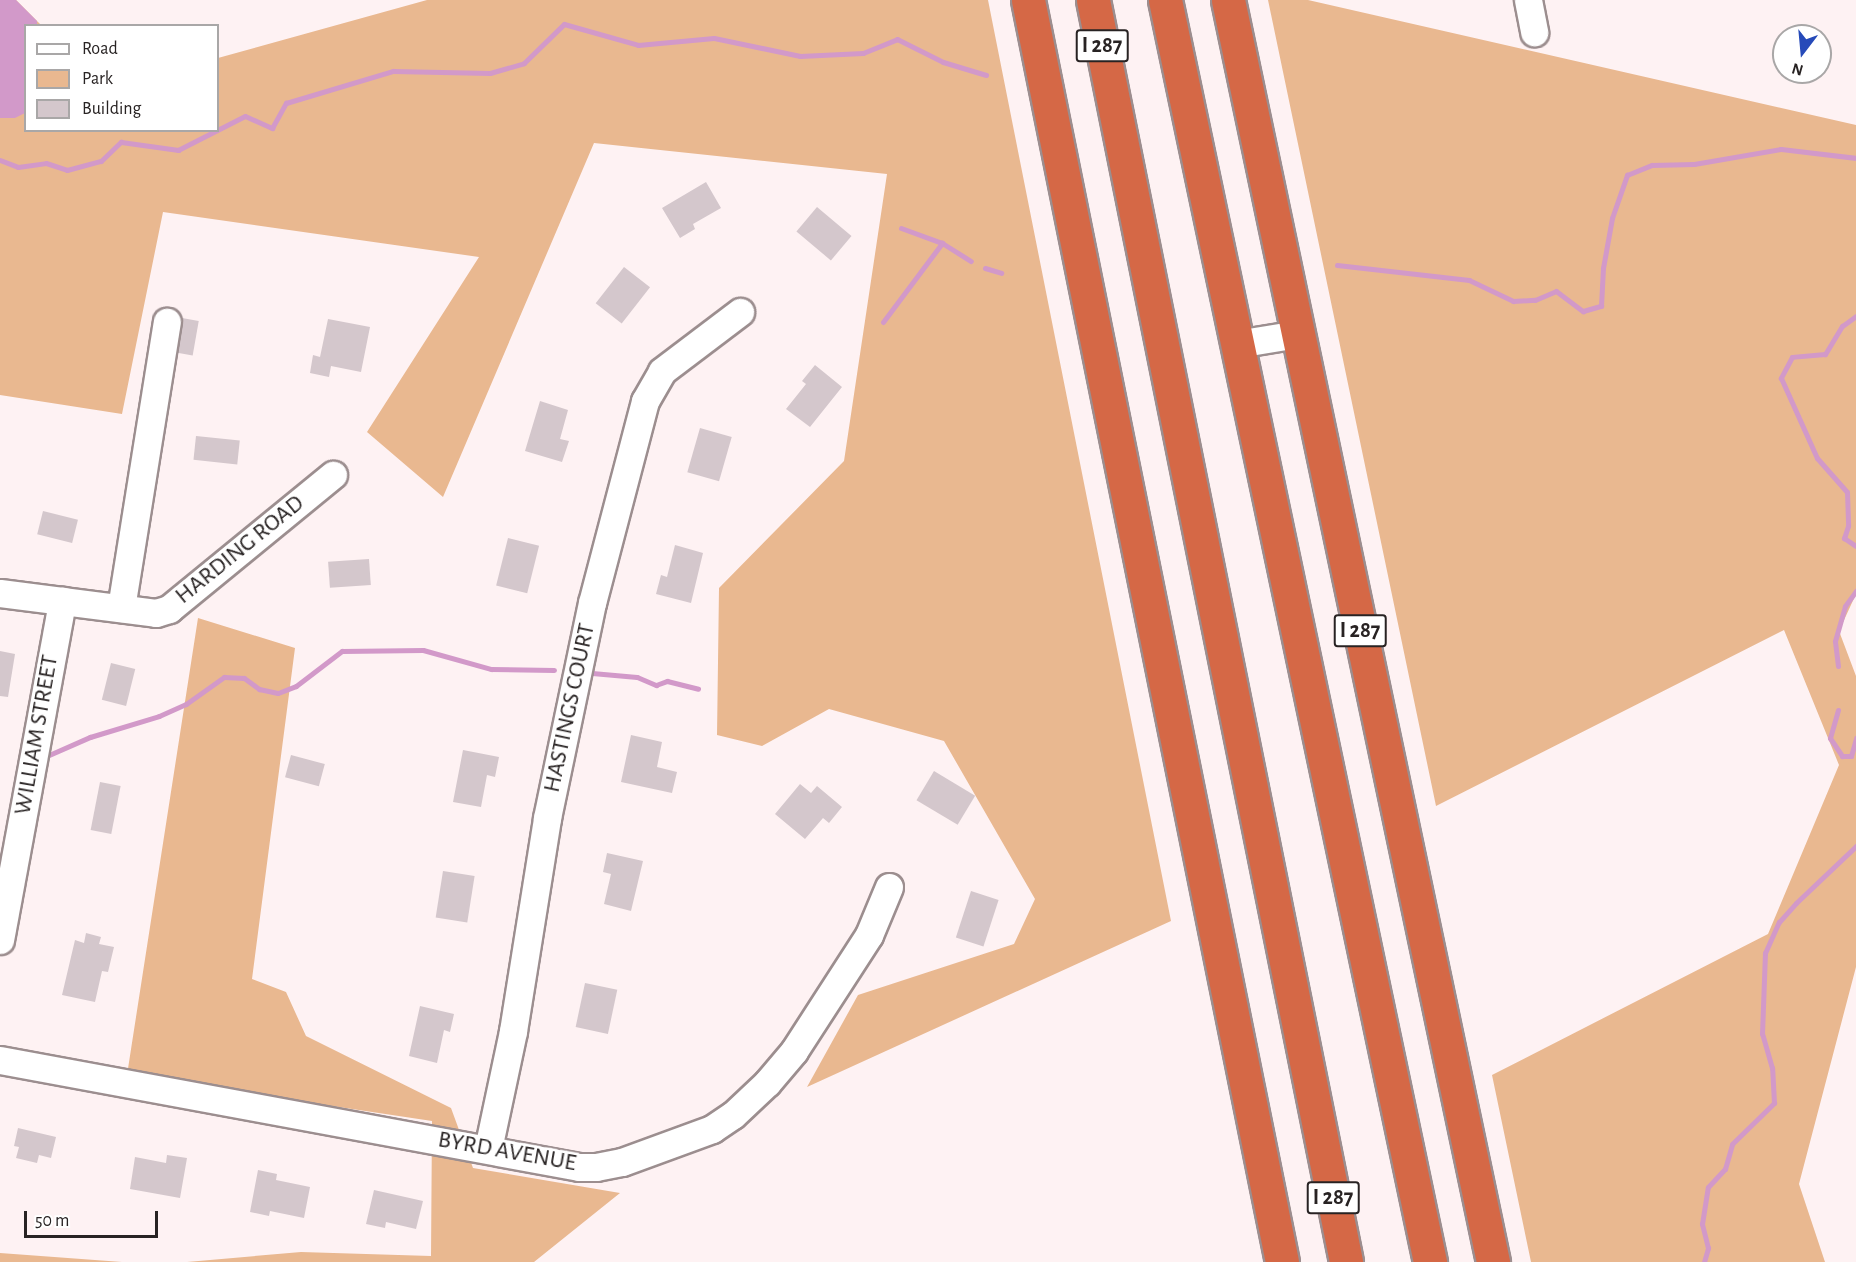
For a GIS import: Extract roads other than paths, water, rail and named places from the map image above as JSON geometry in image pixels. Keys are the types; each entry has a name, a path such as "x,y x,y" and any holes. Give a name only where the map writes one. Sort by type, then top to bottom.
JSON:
{"highway":[{"name":"I 287","path":"1028,0 1282,1262"},
{"path":"1084,0 1111,91"},
{"name":"I 287","path":"1093,0 1346,1262"},
{"name":"I 287","path":"1165,0 1430,1262"},
{"name":"I 287","path":"1228,0 1493,1262"}],"street":[{"path":"1528,0 1534,32"},
{"name":"HASTINGS COURT","path":"489,1149 513,1030 552,796 592,603 645,401 662,371 740,312"},
{"path":"121,608 167,322"},
{"path":"1237,344 1298,334"},
{"name":"HARDING ROAD","path":"0,593 156,613 169,609 333,475"},
{"name":"WILLIAM STREET","path":"0,940 62,601"},
{"name":"BYRD AVENUE","path":"0,1060 596,1167 622,1162 700,1133 733,1115 794,1051 868,935 889,887"}],"waterway":[{"path":"219,129 245,116 272,128 286,103 393,71 490,73 524,63 564,24 638,45 714,38 800,56 863,53 897,39 943,62 986,75"},
{"path":"0,160 18,167 46,163 67,170 101,161 121,142 178,150 213,132"},
{"path":"1337,265 1469,280 1513,301 1535,300 1556,291 1583,311 1601,306 1603,268 1612,218 1627,175 1652,165 1694,164 1781,149 1856,158"},
{"path":"901,228 942,243 971,261"},
{"path":"883,322 942,243"},
{"path":"985,268 1001,273"},
{"path":"1856,316 1842,326 1825,354 1792,357 1781,378 1817,458 1847,492 1848,526 1844,538 1856,546"},
{"path":"1838,666 1835,641 1845,606 1856,591"},
{"path":"49,755 90,737 159,716 186,704 224,677 244,678 259,689 278,693 296,686 342,651 423,650 491,669 554,670"},
{"path":"592,673 637,677 656,685 667,681 698,689"},
{"path":"1838,710 1830,738 1842,756 1851,756 1856,738"},
{"path":"1704,1262 1708,1248 1702,1224 1708,1187 1725,1169 1732,1144 1774,1103 1772,1068 1762,1034 1765,953 1779,922 1856,846"}]}
